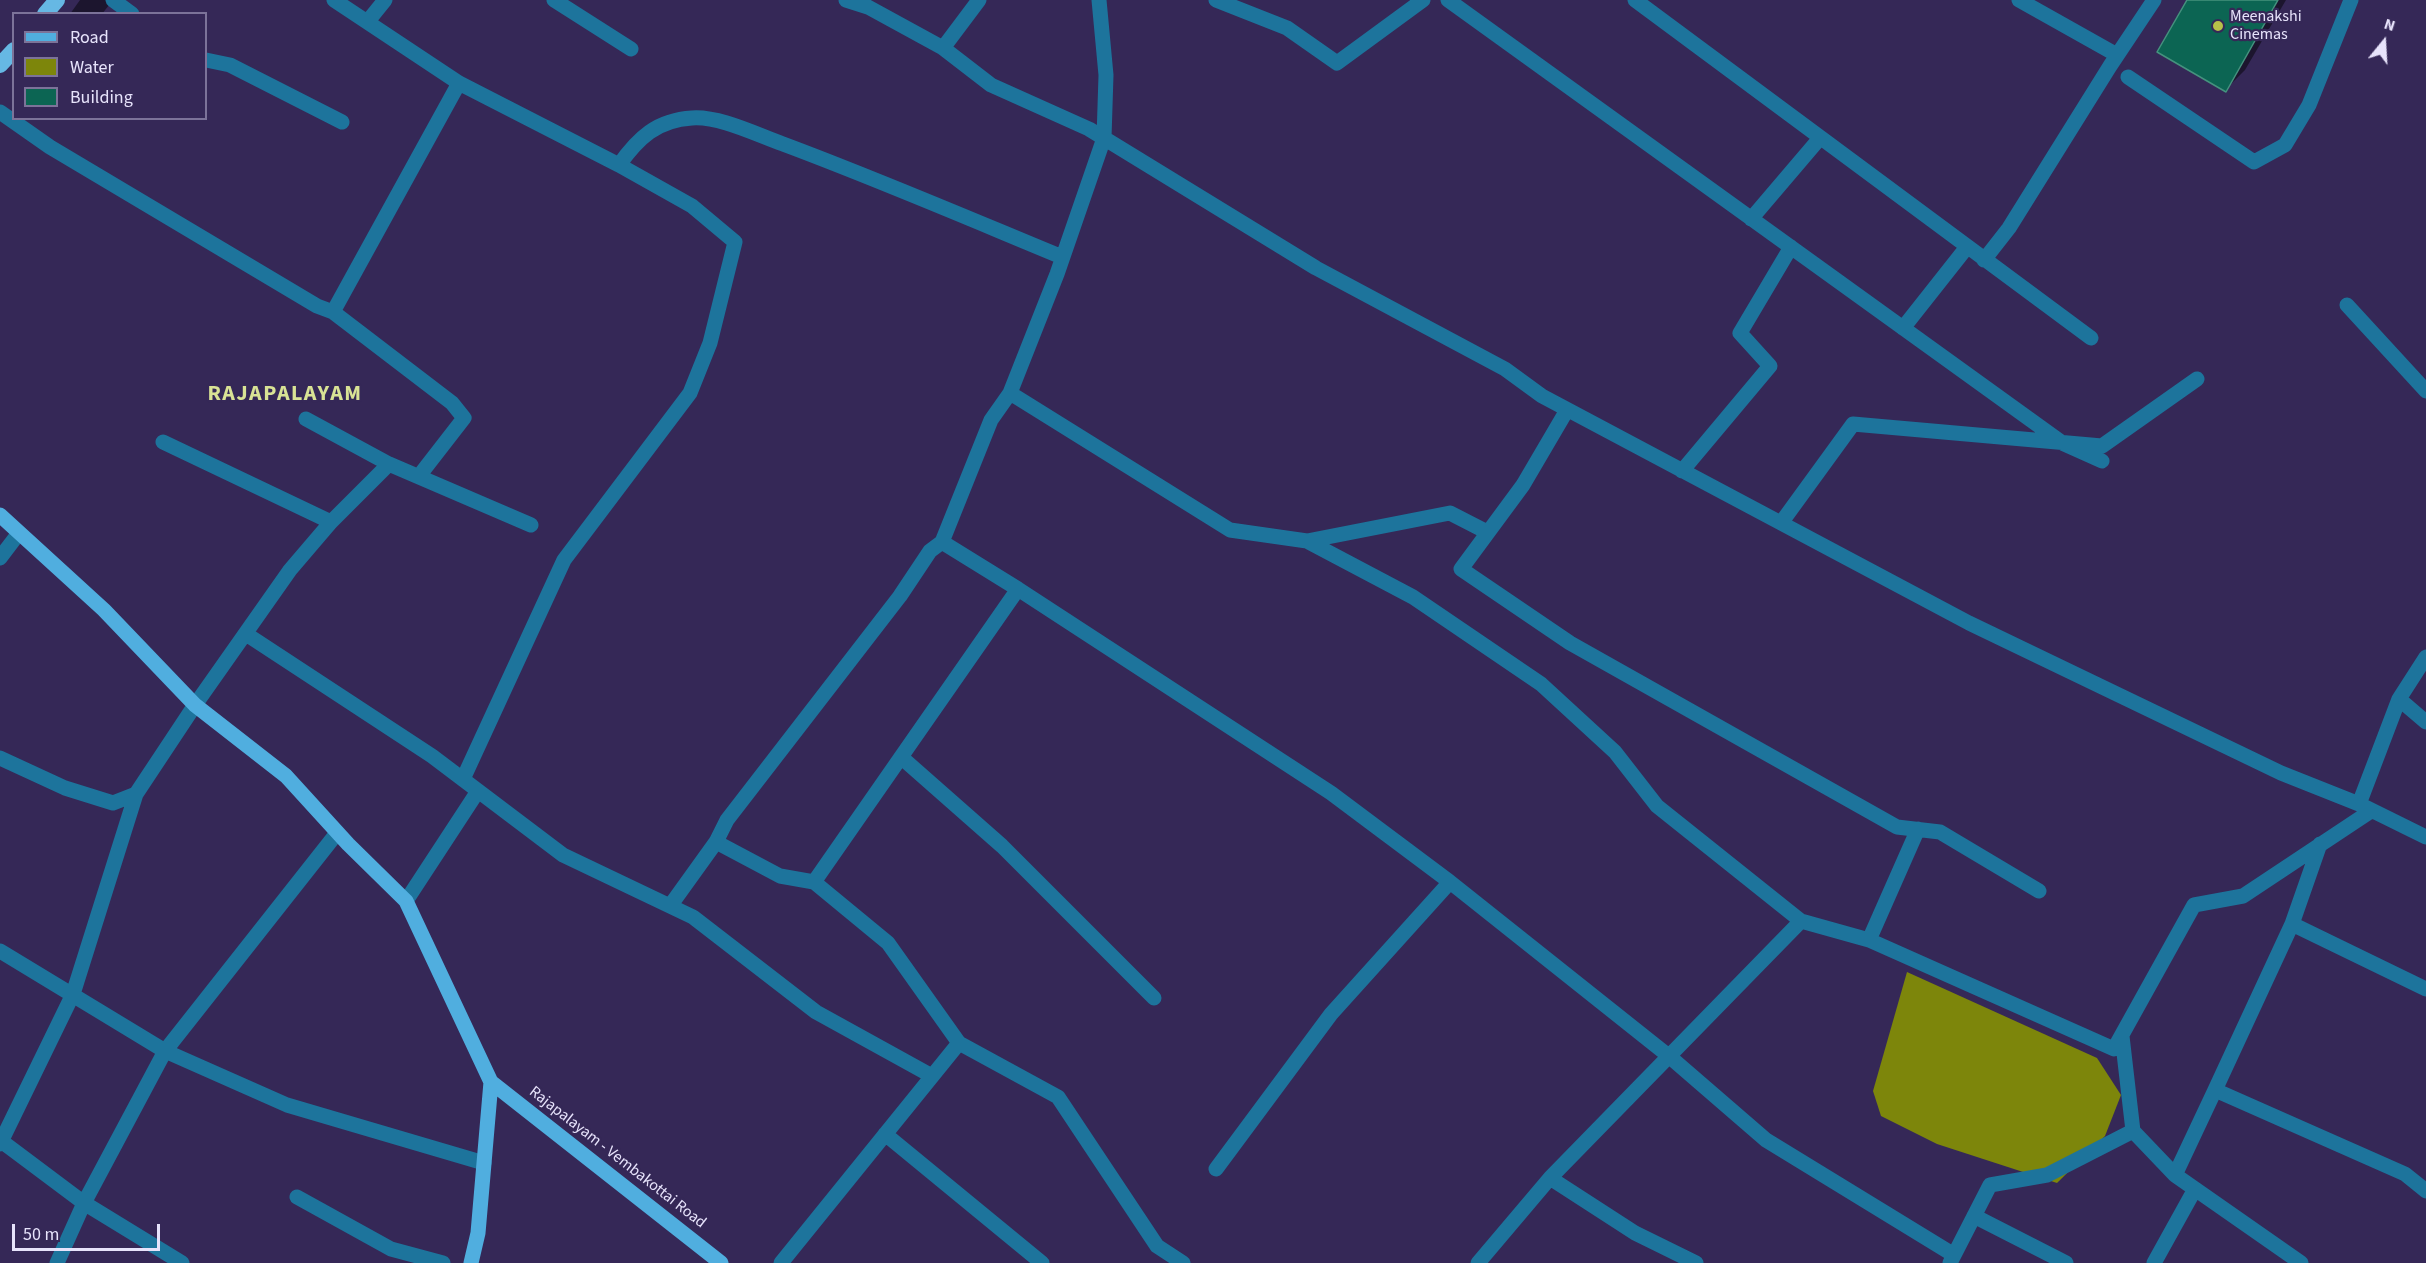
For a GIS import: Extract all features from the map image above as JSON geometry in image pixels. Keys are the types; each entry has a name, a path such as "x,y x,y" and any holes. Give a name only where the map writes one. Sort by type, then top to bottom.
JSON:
{"highway":[{"path":"47,12 57,0"}],"main road":[{"path":"0,515 104,610 195,705 286,776 337,833 406,901 490,1082 478,1233 471,1263"},
{"name":"Rajapalayam - Vembakottai Road","path":"490,1082 721,1263"}],"street":[{"path":"112,0 129,12"},
{"path":"334,0 459,83 619,165 692,206 735,242 710,343 690,393 564,560 463,779"},
{"path":"368,21 385,0"},
{"path":"554,0 631,49"},
{"path":"846,0 868,7 943,48 992,85 1089,129 1316,268 1505,369 1542,396 1682,471 1969,623 2281,773 2365,807 2426,837"},
{"path":"943,48 979,0"},
{"path":"670,906 716,842 727,820 900,596 930,551 942,542 991,420 1010,393 1104,138 1106,75 1099,0"},
{"path":"1216,0 1287,28 1338,63 1423,0"},
{"path":"1448,0 2064,444 2102,461"},
{"path":"1635,0 2091,338"},
{"path":"2019,0 2117,55"},
{"path":"1984,260 2009,228 2154,0"},
{"path":"2128,77 2254,162 2285,145 2309,105 2351,0"},
{"path":"207,60 230,65 342,122"},
{"path":"333,312 459,83"},
{"path":"0,112 50,147 317,306 333,312 452,403 464,418 419,476"},
{"path":"619,165 634,144 657,126 693,118 724,123 844,167 1062,257"},
{"path":"1751,219 1820,138"},
{"path":"1682,471 1770,366 1740,333 1791,247"},
{"path":"1904,328 1967,247"},
{"path":"2347,305 2426,391"},
{"path":"1781,523 1853,424 2102,446 2197,379"},
{"path":"1010,393 1230,530 1307,541 1449,513 1487,532"},
{"path":"1567,410 1522,485 1461,569 1581,648 1897,827 1940,832 2039,891"},
{"path":"306,419 389,464 531,525"},
{"path":"163,442 331,522"},
{"path":"182,1263 84,1203 0,1142 73,994 136,794 195,705 290,570 331,522 389,464"},
{"path":"0,558 20,533"},
{"path":"1307,541 1413,597 1541,684 1616,752 1657,806 1801,921 1869,940 2114,1049 2194,905 2243,896 2320,844 2365,807 2398,699 2426,657"},
{"path":"942,542 1331,793 1450,882 1670,1058 1766,1140 1952,1259 1990,1185 2047,1174 2133,1131"},
{"path":"814,882 1018,589"},
{"path":"246,634 432,756 563,855 693,917 816,1012 932,1076"},
{"path":"2398,699 2426,722"},
{"path":"901,757 1002,846 1154,998"},
{"path":"0,758 65,788 113,803 136,794"},
{"path":"406,901 478,790"},
{"path":"1869,940 1918,829"},
{"path":"57,1263 84,1203 165,1051 337,833"},
{"path":"716,842 780,876 814,882 888,944 958,1043 1058,1097 1157,1246 1183,1263"},
{"path":"2175,1175 2292,924 2320,844"},
{"path":"1216,1169 1331,1014 1450,882"},
{"path":"1478,1263 1550,1178 1670,1058 1801,921"},
{"path":"2292,924 2426,989"},
{"path":"0,951 165,1051 287,1106 484,1163"},
{"path":"2122,1036 2133,1131 2175,1175 2300,1263"},
{"path":"781,1263 958,1043"},
{"path":"2215,1090 2405,1174 2426,1191"},
{"path":"885,1134 1042,1263"},
{"path":"1550,1178 1635,1233 1696,1263"},
{"path":"2154,1263 2195,1189"},
{"path":"297,1197 391,1249 443,1263"},
{"path":"1974,1216 2066,1263"}],"water":[{"path":"1907,972 2097,1058 2121,1095 2105,1136 2057,1183 1937,1144 1881,1116 1873,1091"}],"building":[{"name":"Meenakshi Cinemas","path":"2187,0 2278,0 2226,92 2157,52"}],"place":[{"name":"Meenakshi Cinemas","path":"2218,26"}],"district":[{"name":"RAJAPALAYAM","path":"285,395"}]}
